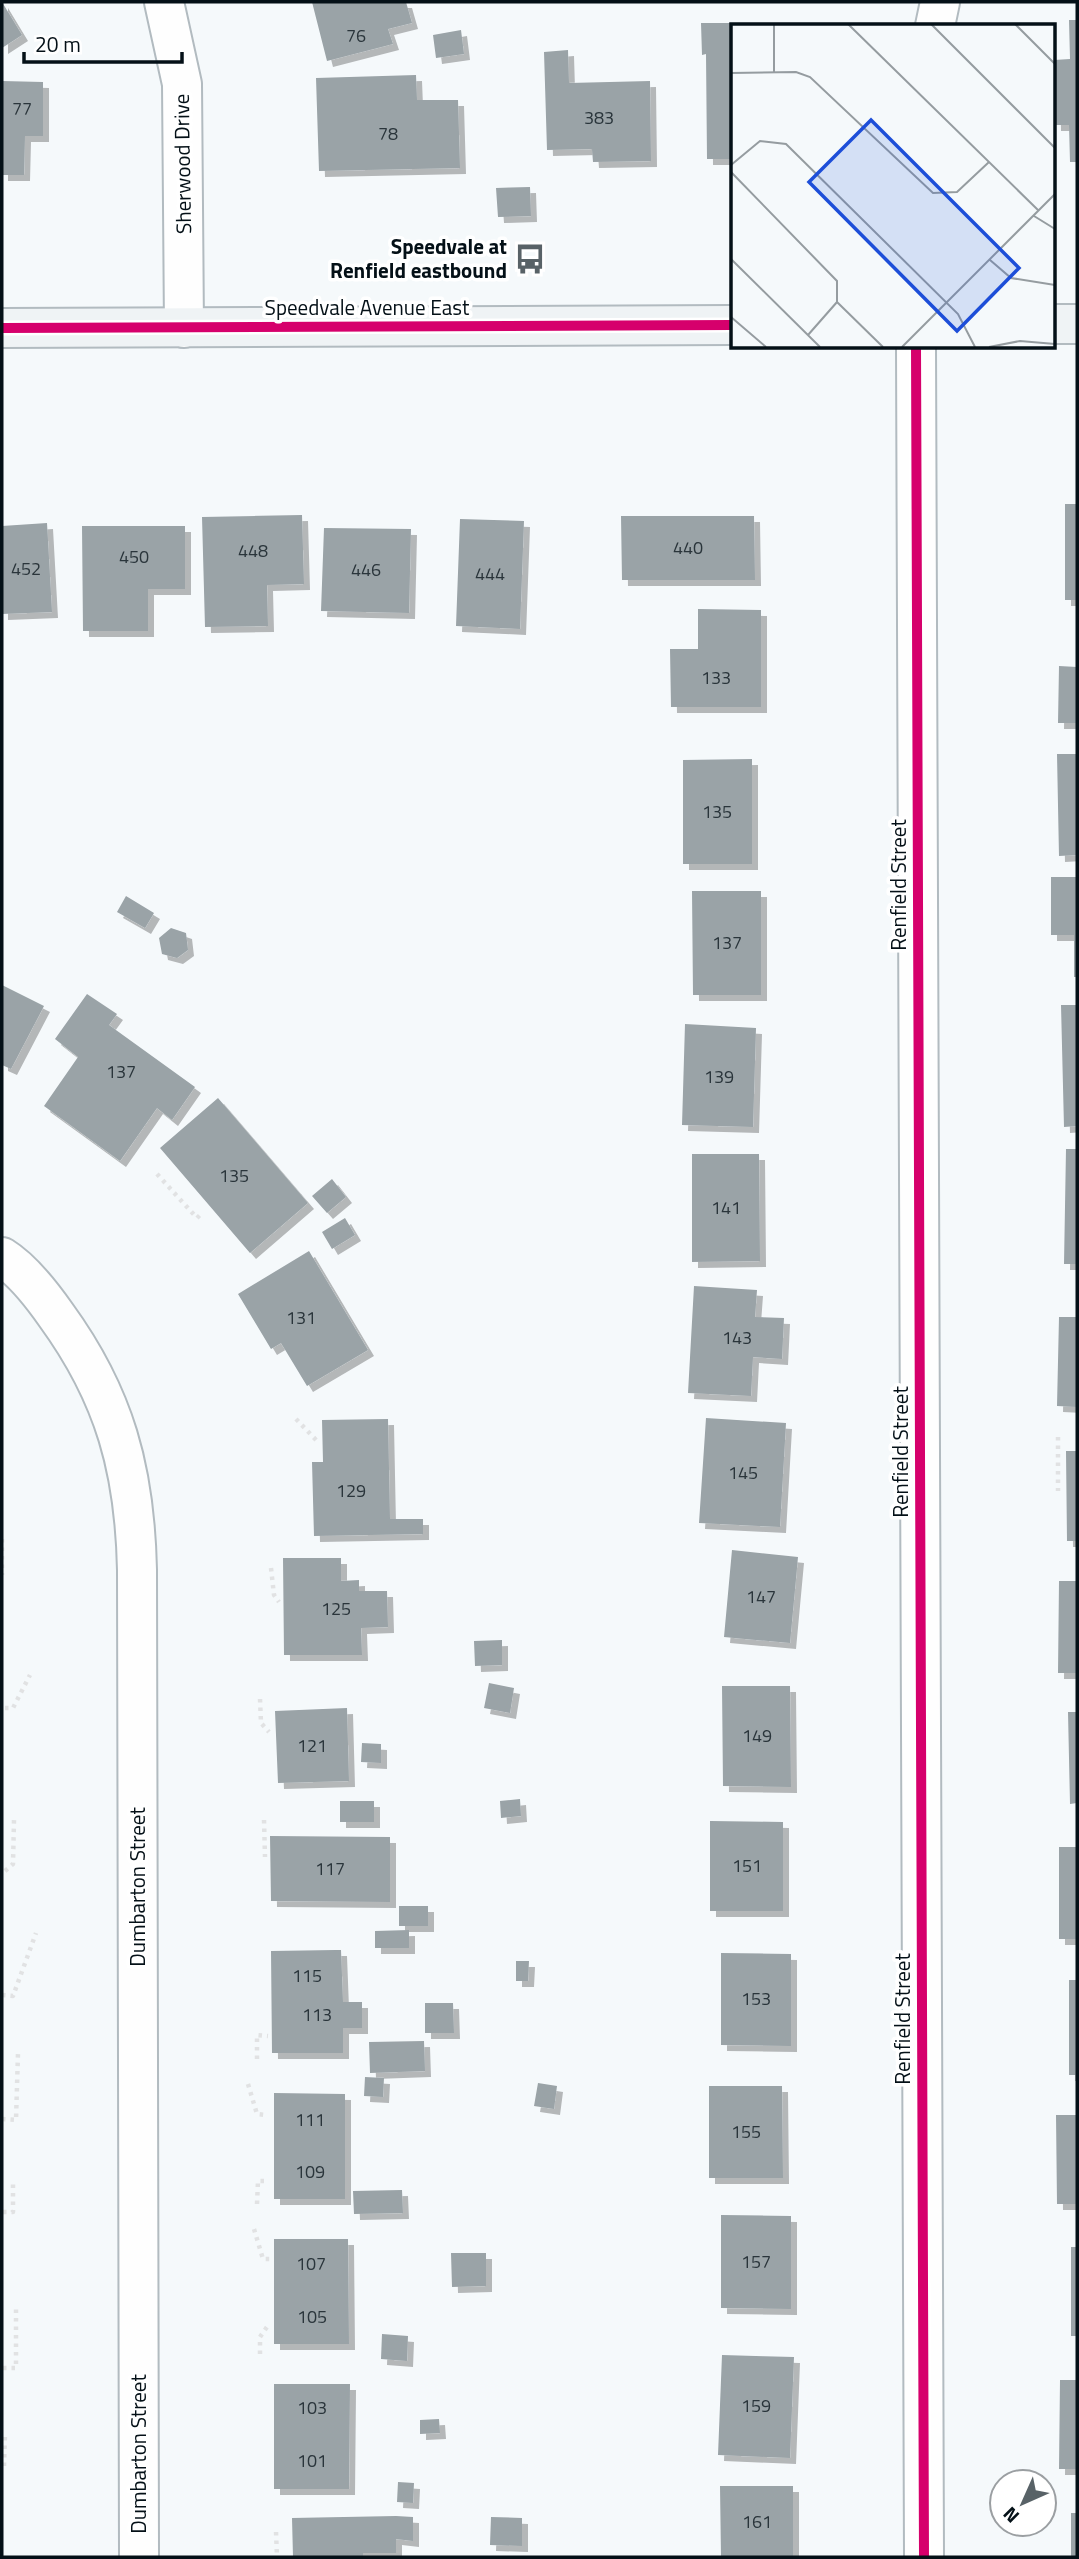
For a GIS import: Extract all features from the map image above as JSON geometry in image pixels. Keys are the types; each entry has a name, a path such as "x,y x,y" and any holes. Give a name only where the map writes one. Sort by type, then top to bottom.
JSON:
{"main road":[{"path":"1054,324 1077,324"},
{"name":"Speedvale Avenue East","path":"2,328 731,325"}],"street":[{"name":"Sherwood Drive","path":"164,2 182,84 184,328"},
{"path":"935,24 940,2"},
{"name":"Renfield Street","path":"916,348 924,2557"},
{"name":"Dumbarton Street","path":"2,1257 47,1302 79,1347 104,1395 118,1434 134,1504 137,1570 139,2557"}],"path":[{"path":"157,1174 197,1218 204,1212"},
{"path":"296,1419 318,1442"},
{"path":"1058,1437 1058,1491"},
{"path":"2,1539 2,1576"},
{"path":"271,1568 274,1595 279,1602"},
{"path":"5,1709 13,1708 30,1675"},
{"path":"260,1699 261,1723 269,1732"},
{"path":"5,1871 13,1864 14,1820"},
{"path":"264,1820 265,1857"},
{"path":"2,1996 13,1996 36,1933"},
{"path":"257,2059 257,2035 268,2036"},
{"path":"2,2119 16,2120 18,2053"},
{"path":"248,2084 257,2114 266,2115"},
{"path":"257,2204 258,2181 267,2181"},
{"path":"3,2212 13,2212 13,2182"},
{"path":"254,2229 263,2259 270,2259"},
{"path":"3,2368 16,2368 16,2307"},
{"path":"260,2354 260,2337 269,2324"},
{"path":"4,2466 5,2434"},
{"path":"276,2532 278,2557"}],"building":[{"path":"2,2 22,35 2,48"},
{"path":"312,2 406,2 412,23 388,29 393,44 327,61"},
{"path":"1069,20 1077,20 1077,162 1070,162 1069,125 1055,125 1054,60 1070,59"},
{"path":"701,23 761,23 731,24 731,159 707,159 706,54 702,55"},
{"path":"461,30 464,54 436,58 433,35"},
{"path":"568,50 569,83 650,81 651,161 593,162 592,149 547,150 544,52"},
{"path":"416,75 417,100 458,100 460,168 319,171 316,78"},
{"path":"2,81 43,82 43,136 25,136 24,175 2,175"},
{"path":"530,187 531,216 498,217 496,188"},
{"path":"1065,504 1077,504 1077,600 1065,600"},
{"path":"302,515 304,584 267,585 268,626 205,627 202,517"},
{"path":"621,516 754,516 755,580 622,580"},
{"path":"460,519 524,521 520,629 456,626"},
{"path":"47,523 52,612 2,614 2,526"},
{"path":"82,526 185,526 185,589 148,589 148,631 83,631"},
{"path":"324,528 411,529 409,613 321,611"},
{"path":"698,609 761,610 761,707 671,707 670,649 698,649"},
{"path":"1059,666 1077,667 1077,723 1058,723"},
{"path":"1057,754 1077,754 1077,855 1059,856"},
{"path":"752,759 752,864 683,864 683,760"},
{"path":"1051,877 1077,877 1077,977 1074,977 1074,935 1051,935"},
{"path":"692,891 761,891 761,995 693,995"},
{"path":"126,896 154,913 145,928 117,912"},
{"path":"171,928 186,933 188,950 177,958 162,954 159,938"},
{"path":"2,985 44,1006 11,1069 2,1065"},
{"path":"87,994 117,1014 109,1025 195,1087 172,1120 157,1108 120,1161 44,1106 78,1057 55,1039"},
{"path":"1061,1005 1077,1005 1077,1126 1064,1127"},
{"path":"685,1024 756,1028 753,1127 682,1125"},
{"path":"218,1098 308,1203 250,1253 160,1148"},
{"path":"1066,1149 1077,1149 1077,1264 1064,1264"},
{"path":"692,1154 759,1154 760,1261 692,1262"},
{"path":"332,1179 346,1197 327,1213 312,1196"},
{"path":"345,1218 355,1235 332,1249 322,1232"},
{"path":"309,1251 368,1350 307,1386 281,1343 271,1349 238,1294"},
{"path":"694,1286 757,1290 755,1317 784,1318 782,1359 753,1357 751,1396 688,1393"},
{"path":"1059,1317 1077,1317 1077,1407 1057,1406"},
{"path":"706,1418 786,1423 780,1527 699,1523"},
{"path":"388,1419 390,1519 423,1519 423,1534 314,1536 312,1462 323,1462 322,1420"},
{"path":"1066,1451 1077,1451 1077,1541 1067,1541"},
{"path":"732,1550 798,1557 790,1643 724,1637"},
{"path":"283,1558 341,1558 341,1581 359,1580 359,1591 387,1591 388,1627 361,1628 362,1655 284,1655"},
{"path":"1059,1581 1077,1581 1077,1673 1058,1673"},
{"path":"502,1640 502,1665 475,1666 474,1641"},
{"path":"489,1683 514,1688 510,1713 484,1708"},
{"path":"722,1686 790,1686 791,1787 723,1786"},
{"path":"347,1708 349,1781 278,1783 275,1711"},
{"path":"1068,1712 1077,1712 1077,1803 1070,1804"},
{"path":"362,1743 381,1744 381,1763 361,1762"},
{"path":"520,1799 521,1816 501,1818 500,1801"},
{"path":"340,1801 374,1801 374,1822 340,1822"},
{"path":"710,1821 783,1822 783,1911 710,1911"},
{"path":"270,1836 390,1837 390,1902 271,1901"},
{"path":"1059,1847 1077,1847 1077,1939 1059,1939"},
{"path":"399,1906 428,1906 428,1926 399,1926"},
{"path":"409,1930 409,1948 375,1948 375,1931"},
{"path":"341,1950 343,2002 362,2002 362,2028 343,2028 343,2053 272,2053 271,1951"},
{"path":"721,1953 791,1954 791,2046 721,2045"},
{"path":"516,1961 529,1961 528,1981 516,1981"},
{"path":"1069,1980 1077,1980 1077,2075 1069,2075"},
{"path":"425,2003 453,2003 454,2033 425,2033"},
{"path":"424,2041 425,2071 370,2073 369,2042"},
{"path":"365,2077 384,2078 383,2097 364,2096"},
{"path":"538,2083 557,2086 554,2109 534,2106"},
{"path":"709,2086 782,2086 783,2178 709,2178"},
{"path":"274,2093 345,2094 345,2199 274,2199"},
{"path":"1056,2115 1077,2115 1077,2204 1057,2204"},
{"path":"402,2190 403,2213 354,2214 353,2191"},
{"path":"721,2215 791,2216 791,2309 721,2308"},
{"path":"274,2239 348,2239 349,2344 274,2344"},
{"path":"1071,2247 1077,2247 1077,2336 1071,2336"},
{"path":"451,2253 486,2253 486,2286 452,2287"},
{"path":"382,2334 408,2336 407,2361 381,2359"},
{"path":"722,2355 794,2357 790,2458 718,2455"},
{"path":"1060,2380 1077,2380 1077,2469 1059,2469"},
{"path":"274,2384 350,2384 349,2489 274,2489"},
{"path":"439,2419 440,2433 420,2434 420,2420"},
{"path":"398,2482 414,2483 413,2503 397,2502"},
{"path":"720,2486 793,2486 793,2557 721,2557"},
{"path":"1071,2513 1077,2513 1077,2557 1071,2557"},
{"path":"413,2517 413,2541 396,2539 396,2553 363,2553 363,2557 293,2557 292,2518"},
{"path":"491,2517 522,2518 522,2546 490,2545"}],"cycle path":[{"path":"2,328 731,325"},
{"path":"916,348 924,2557"}],"place":[{"name":"Speedvale at Renfield eastbound","path":"530,259"}]}
